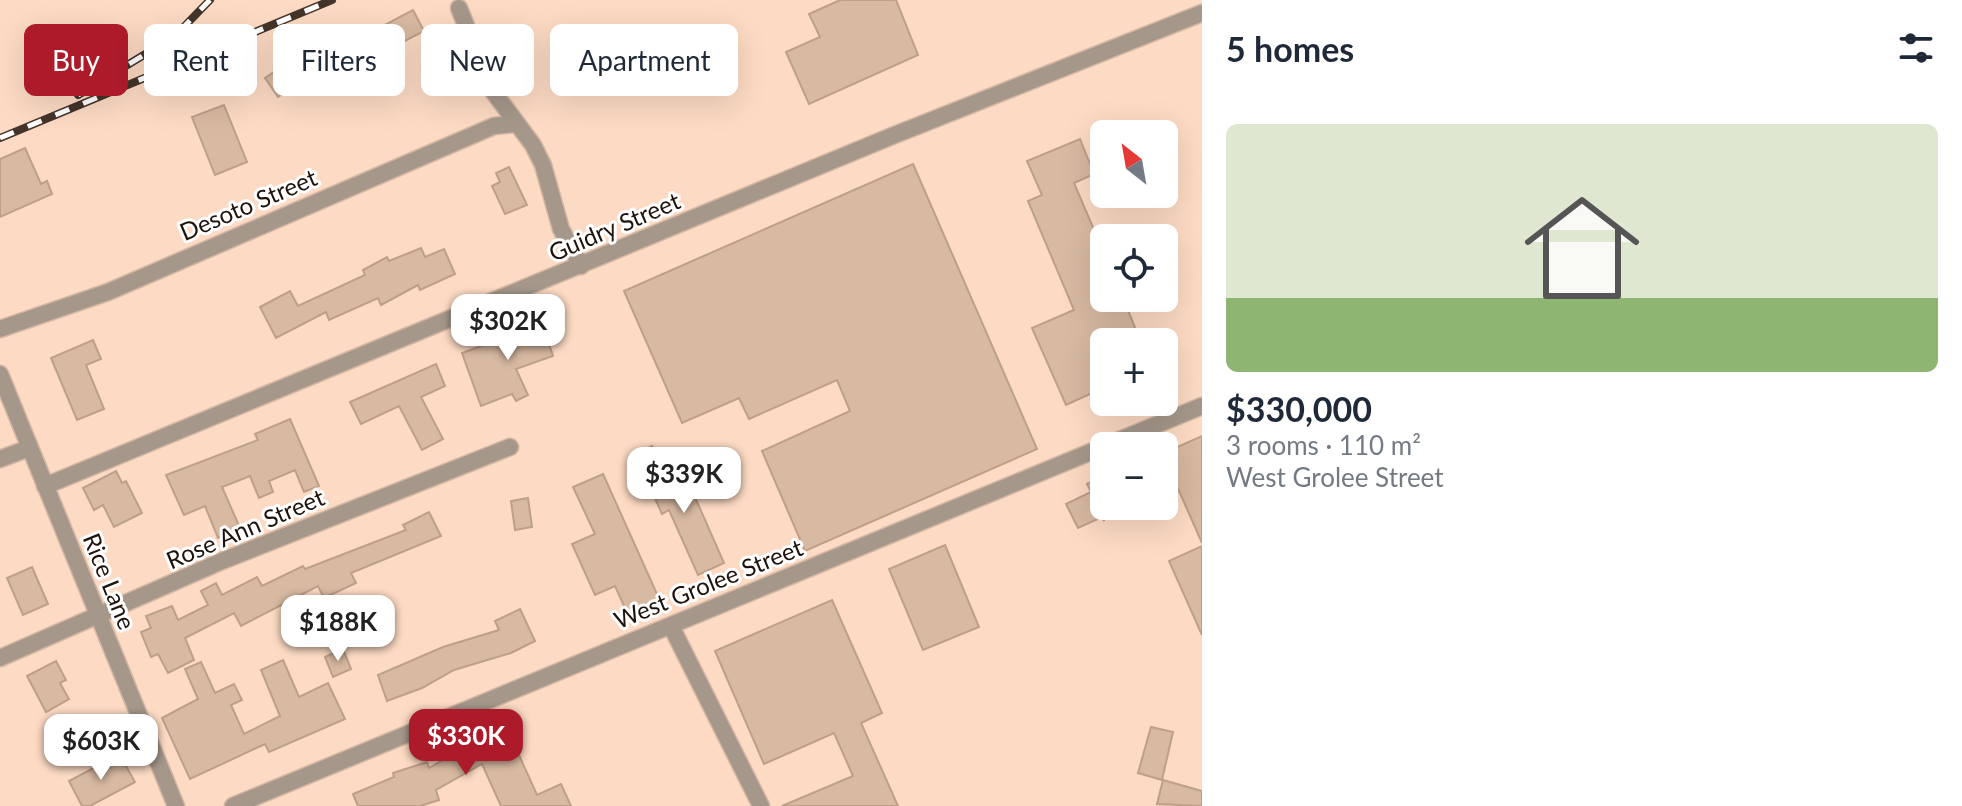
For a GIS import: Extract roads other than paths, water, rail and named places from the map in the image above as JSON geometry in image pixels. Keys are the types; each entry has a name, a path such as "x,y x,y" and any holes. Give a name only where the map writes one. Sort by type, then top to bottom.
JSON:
{"street":[{"path":"459,8 492,90 514,124 533,145 543,165 561,229 581,266"},
{"name":"Guidry Street","path":"45,486 892,136 1202,13"},
{"name":"Desoto Street","path":"0,329 108,292 494,126 514,124"},
{"name":"Rice Lane","path":"0,374 176,806"},
{"name":"West Grolee Street","path":"233,806 1202,406"},
{"name":"Rose Ann Street","path":"0,658 99,618 222,561 510,447"},
{"path":"0,459 29,448"},
{"path":"671,626 761,806"}],"railway":[{"path":"128,65 175,36 210,0"},
{"path":"0,138 332,0"}]}
